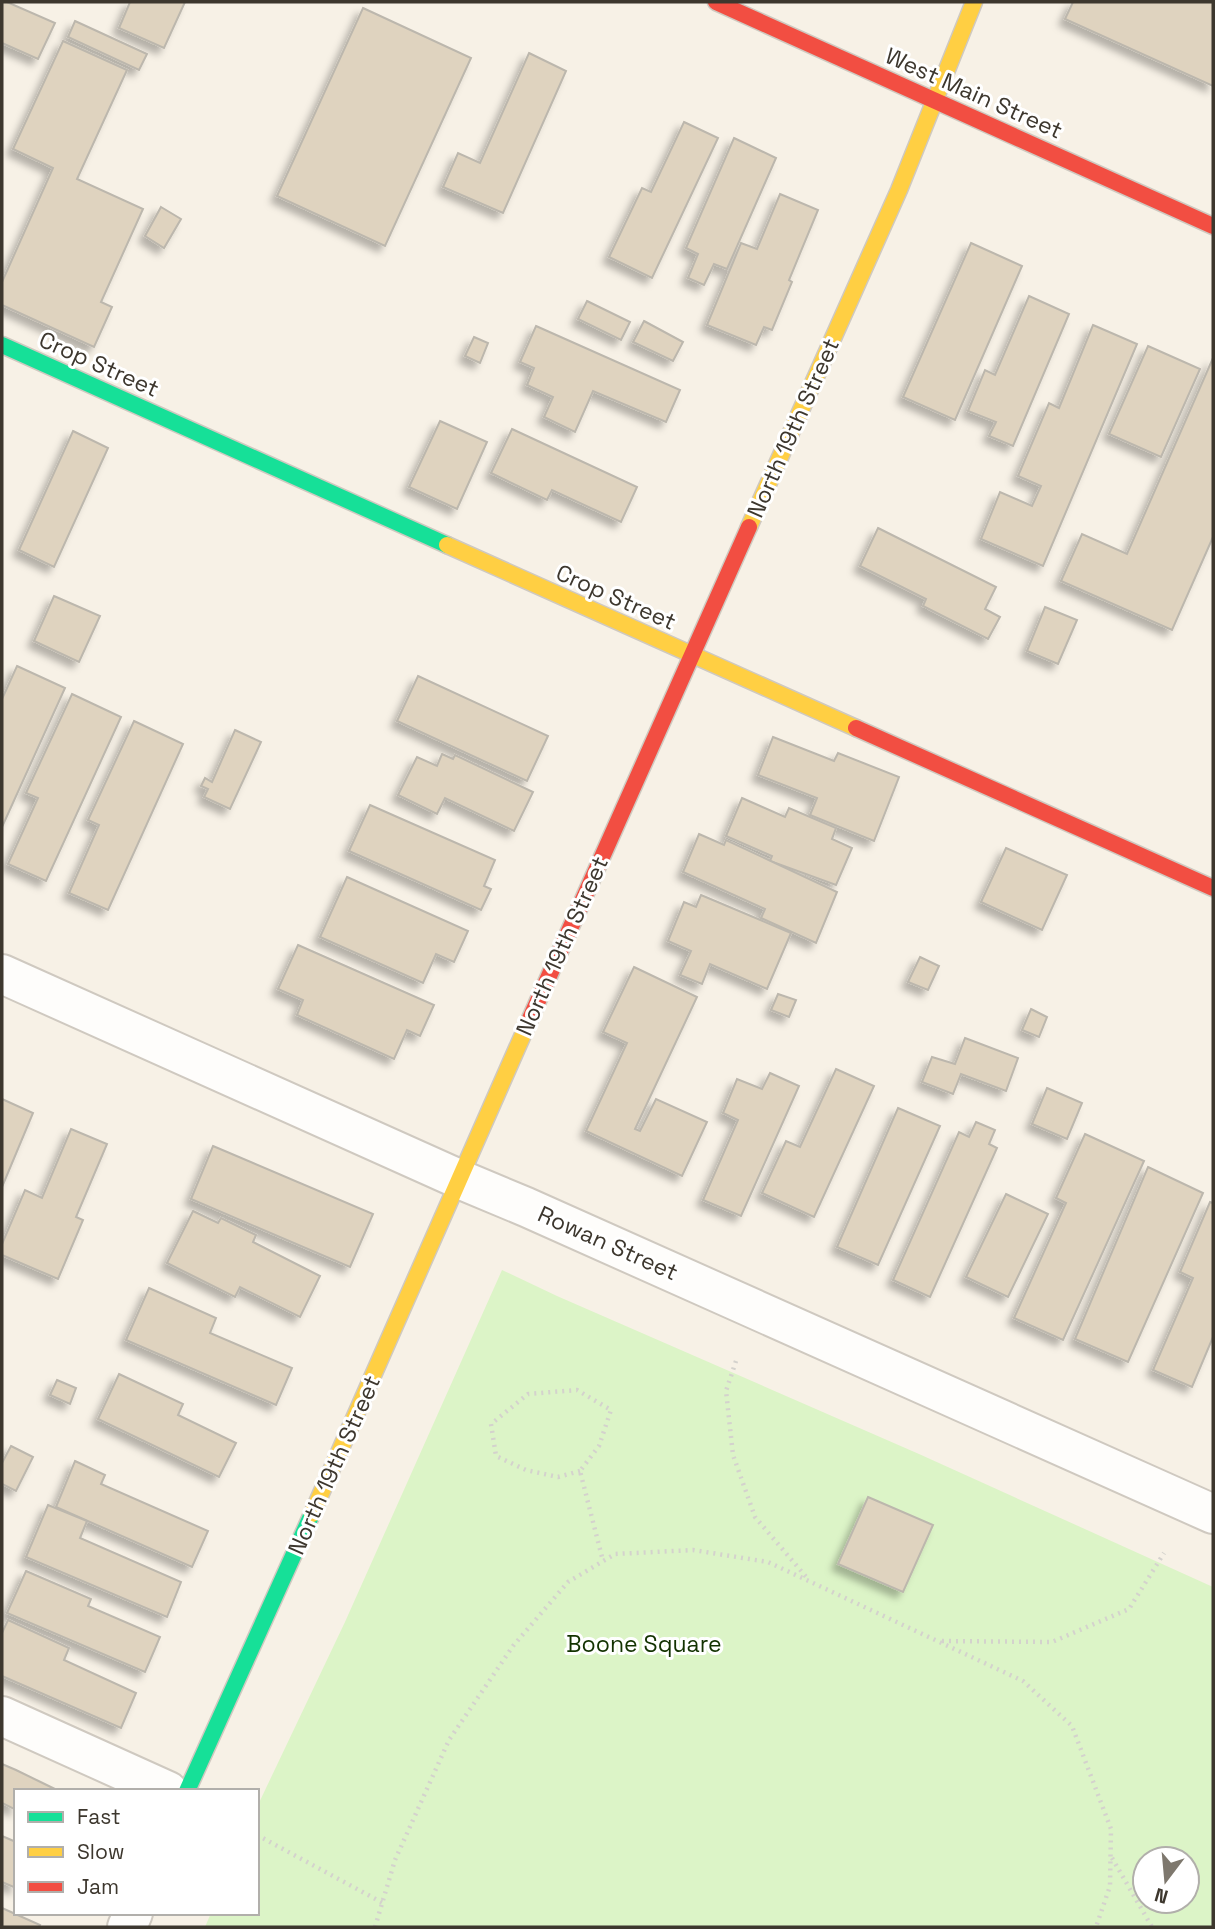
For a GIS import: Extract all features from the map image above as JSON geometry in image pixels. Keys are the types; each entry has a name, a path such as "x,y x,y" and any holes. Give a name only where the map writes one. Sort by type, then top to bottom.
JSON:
{"street":[{"name":"West Main Street","path":"716,2 1213,226"},
{"name":"North 19th Street","path":"188,1789 418,1277 899,190 974,2"},
{"name":"Crop Street","path":"2,345 1213,888"},
{"name":"Rowan Street","path":"2,974 1213,1514"},
{"path":"2,1717 164,1789"}],"path":[{"path":"736,1361 726,1391 733,1455 755,1517 811,1582"},
{"path":"577,1390 611,1410 600,1446 579,1471 558,1477 526,1470 496,1456 491,1424 528,1394 577,1390"},
{"path":"579,1471 603,1562"},
{"path":"375,1927 395,1860 449,1740 513,1646 568,1582 615,1554 693,1550 768,1562 1023,1681 1072,1726 1111,1829 1110,1886 1096,1927"},
{"path":"937,1641 1052,1642 1129,1609 1164,1553"},
{"path":"259,1836 383,1903"},
{"path":"1111,1856 1152,1927"}],"green space":[{"name":"Boone Square","path":"502,1270 1213,1587 1213,1927 205,1927 210,1915 259,1915 259,1803 345,1622"}],"building":[{"path":"2,2 55,23 38,59 2,43"},
{"path":"130,2 185,2 164,48 119,28"},
{"path":"1073,2 1213,2 1213,86 1065,19"},
{"path":"363,8 471,58 385,246 277,196"},
{"path":"75,21 147,54 139,70 68,37"},
{"path":"63,41 127,70 77,179 143,209 101,302 112,307 94,347 2,305 2,282 53,168 13,149"},
{"path":"529,53 566,71 503,213 443,187 458,153 480,163"},
{"path":"684,122 718,138 652,278 609,257 642,188 651,192"},
{"path":"734,138 776,158 727,269 714,264 704,285 688,278 698,254 686,248"},
{"path":"780,194 818,210 772,330 764,327 756,345 707,325 741,243 757,249"},
{"path":"161,207 181,219 164,248 145,236"},
{"path":"971,243 1022,266 955,420 903,397"},
{"path":"1029,296 1069,314 1013,446 989,436 996,422 968,411 985,370 995,375"},
{"path":"587,301 630,322 621,340 578,319"},
{"path":"644,321 683,342 673,361 633,342"},
{"path":"1093,325 1137,344 1043,566 981,539 1000,492 1032,506 1041,486 1018,476 1049,403 1059,408"},
{"path":"536,326 680,390 666,422 593,391 575,432 544,417 553,397 527,385 534,368 520,362"},
{"path":"474,337 488,343 480,363 465,356"},
{"path":"1148,346 1200,369 1161,457 1109,434"},
{"path":"1213,358 1213,537 1172,630 1061,581 1082,534 1127,554"},
{"path":"440,421 487,442 457,509 409,487"},
{"path":"512,429 637,487 621,522 552,490 547,500 491,473"},
{"path":"73,431 108,448 54,567 19,550"},
{"path":"878,528 996,587 985,609 1000,617 988,639 923,606 926,599 860,566"},
{"path":"54,596 100,616 79,662 34,641"},
{"path":"1045,607 1077,620 1058,664 1027,651"},
{"path":"17,666 65,688 2,827 2,699"},
{"path":"418,676 548,736 527,781 397,721"},
{"path":"72,694 121,717 46,881 8,864 38,798 26,793"},
{"path":"134,721 183,744 108,910 69,893 99,825 88,820"},
{"path":"235,730 261,742 230,809 204,797 208,789 201,786 205,778 212,782"},
{"path":"773,737 834,761 838,753 899,777 874,841 810,815 817,798 758,775"},
{"path":"442,754 453,759 455,755 533,792 514,831 445,798 437,814 398,795 417,757 437,766"},
{"path":"742,798 785,817 789,808 836,828 832,839 852,848 836,885 770,861 772,856 726,836"},
{"path":"370,805 495,860 484,886 491,889 481,910 349,851"},
{"path":"699,834 724,845 726,840 837,892 816,943 761,918 765,909 683,872"},
{"path":"1006,848 1067,875 1042,930 981,902"},
{"path":"347,877 468,931 454,962 436,954 423,983 320,937"},
{"path":"701,895 791,933 767,989 710,964 702,984 680,975 691,951 668,941 684,902 696,907"},
{"path":"298,945 434,1005 420,1036 407,1030 394,1059 297,1015 303,1000 278,989"},
{"path":"920,957 939,966 928,990 908,982"},
{"path":"634,967 697,997 635,1129 640,1131 656,1099 707,1122 682,1176 586,1131 627,1043 603,1032"},
{"path":"778,994 796,1000 789,1017 771,1010"},
{"path":"1031,1009 1047,1017 1039,1037 1022,1030"},
{"path":"965,1038 1018,1058 1006,1091 961,1074 953,1094 922,1082 932,1057 955,1064"},
{"path":"836,1069 874,1086 814,1217 762,1193 786,1141 800,1147"},
{"path":"770,1073 799,1086 741,1216 703,1200 738,1120 723,1113 737,1079 762,1089"},
{"path":"1047,1088 1082,1103 1067,1139 1032,1124"},
{"path":"2,1099 33,1113 2,1187"},
{"path":"898,1108 940,1126 878,1265 837,1247"},
{"path":"976,1122 995,1130 989,1144 997,1148 930,1297 893,1280 959,1132 969,1137"},
{"path":"71,1129 107,1144 76,1217 83,1220 58,1279 2,1255 2,1244 25,1190 42,1198"},
{"path":"1085,1134 1144,1161 1063,1340 1014,1318 1066,1203 1056,1198"},
{"path":"213,1146 373,1214 350,1267 191,1199"},
{"path":"1148,1167 1203,1193 1128,1362 1075,1339"},
{"path":"1006,1194 1048,1214 1008,1297 966,1277"},
{"path":"1210,1202 1213,1203 1213,1337 1192,1387 1153,1370 1193,1278 1180,1272"},
{"path":"193,1211 218,1223 221,1218 256,1235 253,1242 320,1276 300,1317 240,1287 235,1297 167,1263"},
{"path":"149,1288 216,1318 210,1333 292,1368 276,1405 126,1340"},
{"path":"119,1374 183,1404 178,1415 236,1443 219,1477 98,1419"},
{"path":"57,1380 76,1388 70,1404 50,1395"},
{"path":"11,1446 33,1457 16,1491 2,1484 2,1463"},
{"path":"75,1461 105,1475 101,1484 208,1531 192,1567 56,1507"},
{"path":"868,1497 933,1525 903,1592 838,1564"},
{"path":"48,1505 87,1521 80,1538 181,1582 167,1617 26,1557"},
{"path":"26,1571 91,1599 88,1606 160,1637 145,1672 7,1613"},
{"path":"8,1620 69,1648 64,1660 136,1693 121,1728 2,1676 2,1633"},
{"path":"2,1764 55,1789 14,1789 14,1809 2,1803"},
{"path":"2,1836 14,1841 14,1887 2,1882"},
{"path":"2,1908 40,1925 39,1927 2,1927"}],"traffic: fast":[{"path":"2,345 447,545"},
{"path":"188,1789 312,1514"}],"traffic: slow":[{"path":"749,527 899,190 974,2"},
{"path":"447,545 856,728"},
{"path":"312,1514 529,1021"}],"traffic: jam":[{"path":"716,2 1213,226"},
{"path":"529,1021 749,527"},
{"path":"856,728 1213,888"}]}
